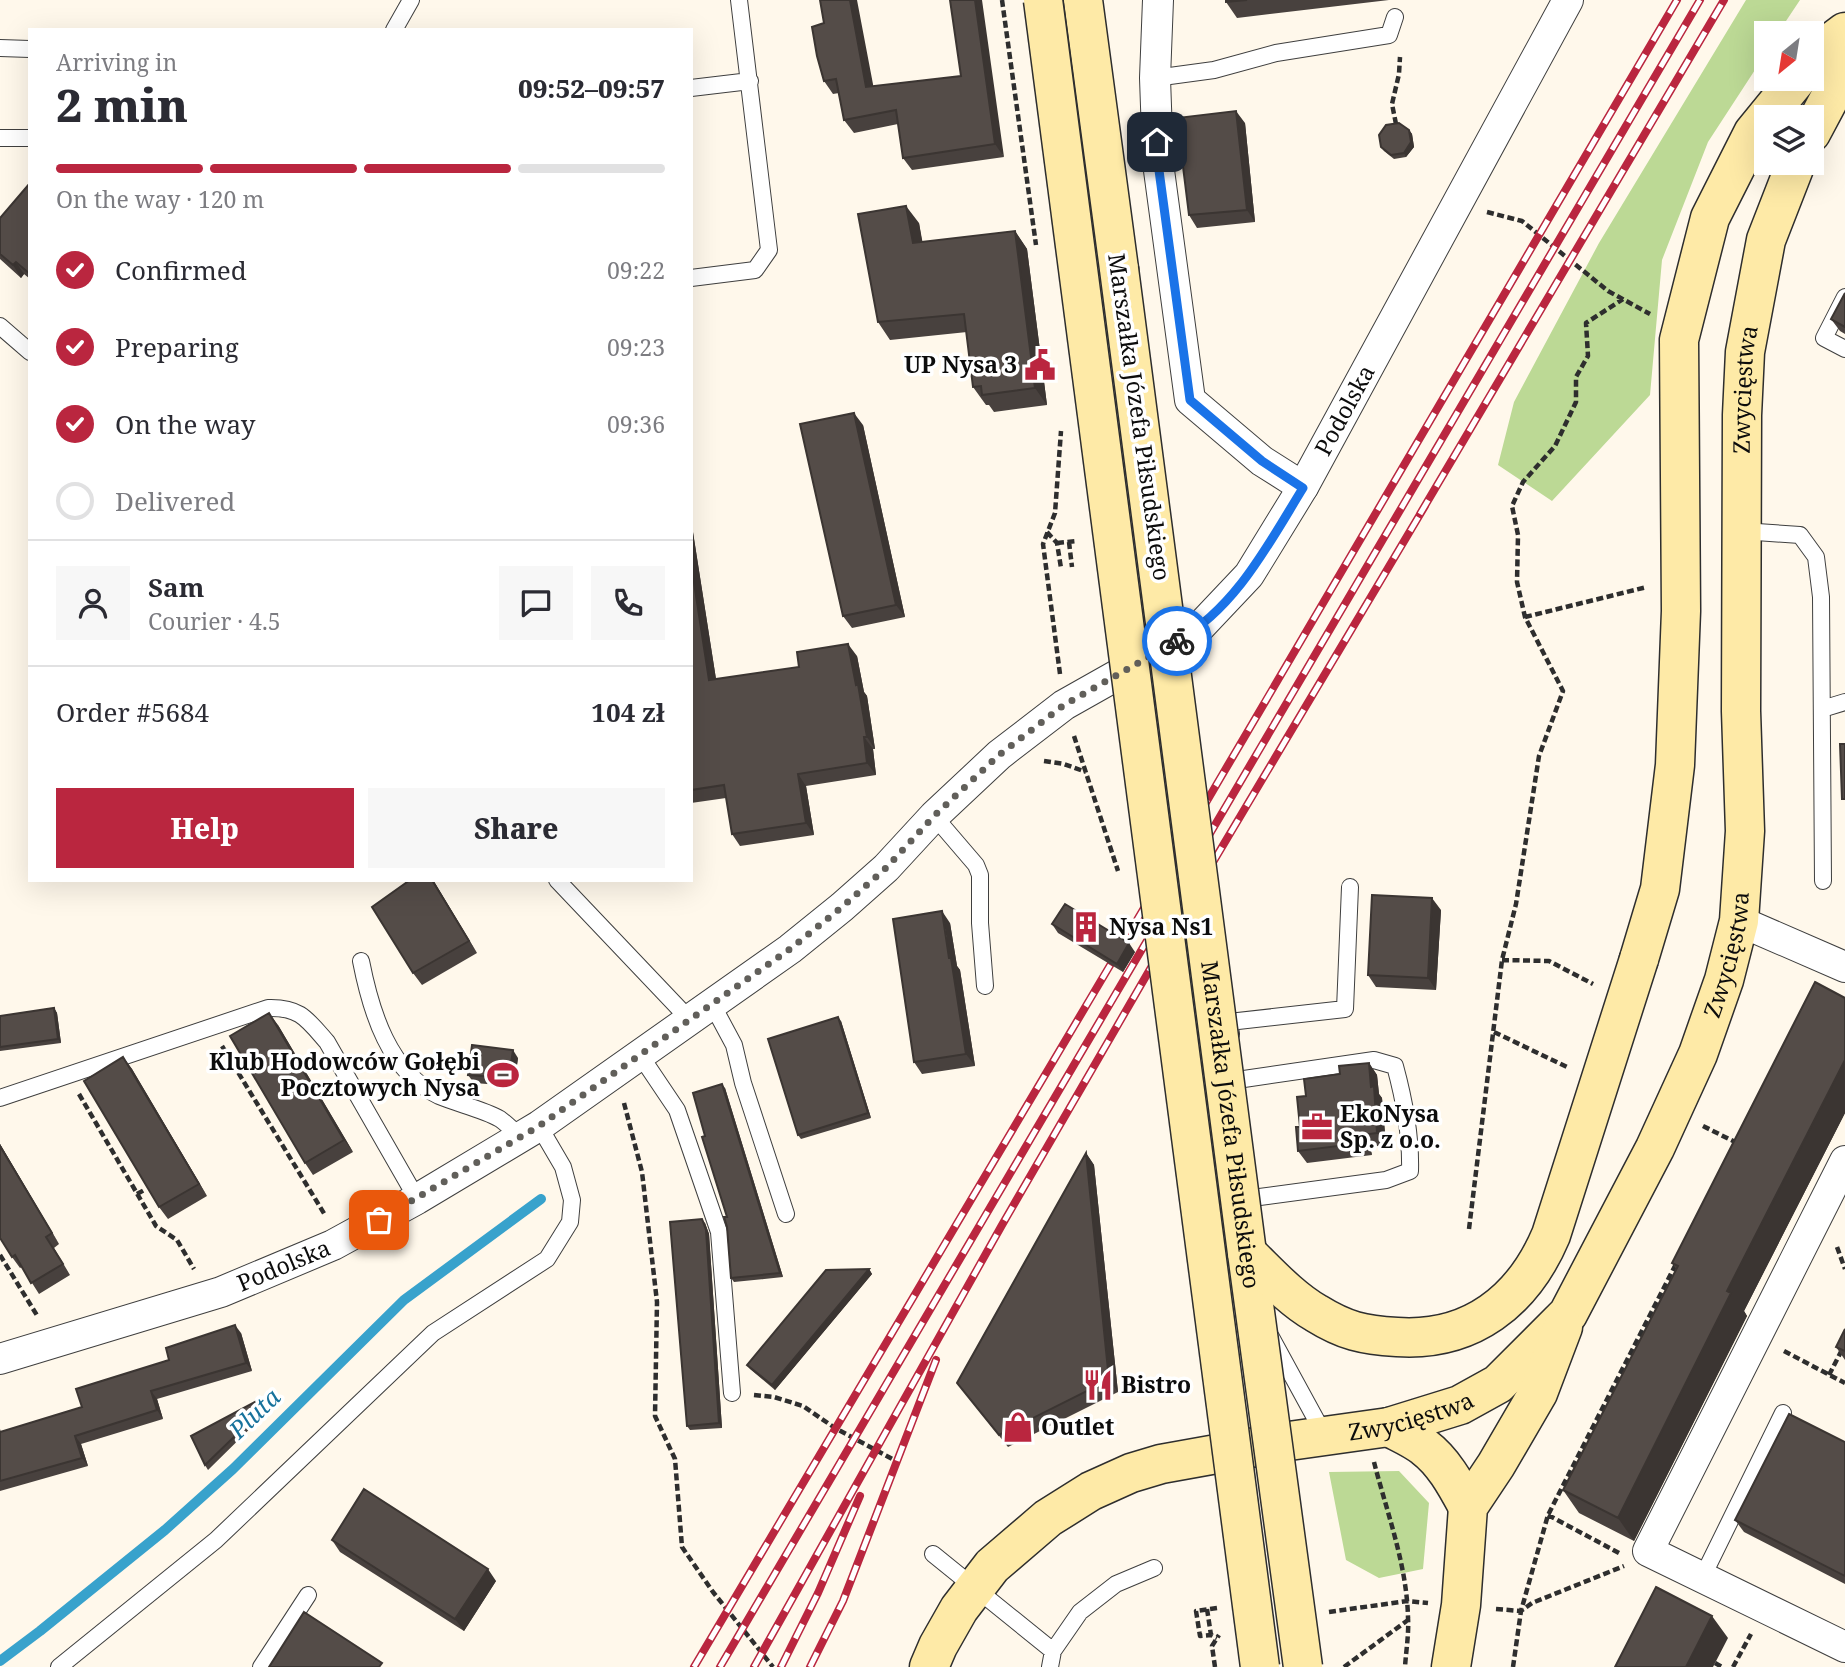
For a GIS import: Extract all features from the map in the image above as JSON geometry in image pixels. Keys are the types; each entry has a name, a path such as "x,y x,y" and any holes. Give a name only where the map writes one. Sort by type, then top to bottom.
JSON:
{"main road":[{"name":"Marszałka Józefa Piłsudskiego","path":"1043,0 1259,1667"},
{"name":"Marszałka Józefa Piłsudskiego","path":"1083,0 1303,1667"},
{"path":"1824,48 1845,32"},
{"path":"1824,109 1845,69"},
{"path":"1247,1253 1314,1312 1365,1335 1414,1338 1436,1337 1462,1329 1486,1317 1510,1298 1541,1257 1551,1235 1660,890 1675,765 1681,586 1679,340 1710,218 1753,133 1787,91"},
{"name":"Zwycięstwa","path":"975,1586 1020,1541 1048,1518 1091,1491 1131,1473 1161,1464 1377,1429 1460,1405 1498,1384 1568,1314 1655,1148 1698,1054 1724,980 1739,921 1745,831 1741,711 1742,415 1745,352 1766,240 1791,175"},
{"path":"1451,1667 1461,1605 1468,1507 1538,1393 1568,1314"},
{"path":"1377,1429 1423,1446 1451,1477 1468,1507"},
{"path":"929,1667 938,1646 975,1586"}],"street":[{"path":"1158,0 1155,78 1158,163 1190,400 1262,461 1303,488"},
{"name":"Podolska","path":"0,1359 209,1296 341,1241 417,1199 529,1131 790,949 886,868 934,816 999,755 1064,705 1197,630 1249,575 1303,488 1568,0"},
{"path":"1739,921 1845,967"},
{"path":"1845,1161 1757,1337 1637,1553 1702,1578 1845,1647"}],"lane":[{"path":"395,28 411,0"},
{"path":"693,278 755,270 769,250 739,0"},
{"path":"1155,78 1214,70 1276,53 1389,35 1395,18"},
{"path":"0,48 28,49"},
{"path":"693,88 750,81"},
{"path":"0,138 28,138"},
{"path":"1845,297 1824,338 1845,349"},
{"path":"0,326 28,350"},
{"path":"1742,531 1800,535 1816,557 1821,597 1823,881"},
{"path":"1822,709 1845,702"},
{"path":"934,816 976,865 980,875 980,923 985,986"},
{"path":"559,882 734,1045 743,1083 786,1213"},
{"path":"1325,1436 1271,1337 1229,1022 1345,1009 1350,887"},
{"path":"59,1667 216,1540 433,1333 547,1259 570,1222 572,1200 562,1167 529,1131 445,1098 414,1081 400,1064 377,1022 361,961"},
{"path":"0,1098 268,1008 287,1008 308,1020 327,1042 417,1199"},
{"path":"640,1055 677,1110 719,1231 732,1392"},
{"path":"1237,1080 1374,1060 1395,1066 1401,1085 1409,1146 1410,1171 1386,1180 1252,1198"},
{"path":"1702,1578 1783,1413"},
{"path":"933,1554 975,1586 1051,1659 1080,1612 1116,1584 1154,1568"},
{"path":"261,1667 308,1595"}],"path":[{"path":"1002,0 1036,248"},
{"path":"1389,35 1398,45 1401,59 1392,104 1396,124"},
{"path":"1522,221 1584,271"},
{"path":"1469,1229 1502,960 1516,904 1539,756 1563,691 1525,617 1517,583 1518,535 1512,506 1523,482 1555,446 1576,402 1576,377 1588,356 1586,323 1623,299"},
{"path":"1061,427 1055,513 1043,544 1064,705 1122,882"},
{"path":"1048,532 1057,543 1061,568 1072,567 1069,542 1057,543"},
{"path":"1525,617 1651,586 1681,586"},
{"path":"211,1028 341,1241"},
{"path":"615,1072 642,1172 657,1302 655,1416 675,1460 682,1547 713,1592 773,1667"},
{"path":"68,1075 156,1226 177,1240 209,1296"},
{"path":"247,1087 255,1082"},
{"path":"100,1131 109,1126"},
{"path":"1731,1155 1737,1143"},
{"path":"285,1149 292,1144"},
{"path":"137,1194 146,1189"},
{"path":"1513,1667 1521,1611 1548,1515 1682,1251"},
{"path":"0,1255 52,1345"},
{"path":"1757,1337 1845,1384"},
{"path":"1829,1375 1845,1344"},
{"path":"732,1392 774,1397 803,1406 835,1428 896,1461"},
{"path":"1377,1429 1402,1567 1408,1620 1405,1667"},
{"path":"1548,1515 1637,1553"},
{"path":"1210,1635 1207,1609 1196,1611 1200,1636 1210,1635 1217,1638"},
{"path":"1344,1667 1408,1620"},
{"path":"1715,1663 1722,1667"}],"green space":[{"path":"1746,0 1800,0 1786,21 1754,21 1754,71 1708,142 1662,260 1650,395 1552,501 1498,465 1514,402 1599,243"},
{"path":"1399,1471 1429,1503 1423,1569 1379,1578 1346,1560 1329,1472"}],"building":[{"path":"820,0 850,0 866,87 961,76 950,0 975,0 995,144 903,158 896,110 844,120 836,79 824,81 817,56 812,27 824,23"},
{"path":"1236,111 1247,210 1189,215 1177,118"},
{"path":"1399,123 1409,130 1411,142 1404,153 1391,155 1381,147 1379,135 1386,125"},
{"path":"28,185 28,272 16,262 13,265 0,254 0,218"},
{"path":"906,206 913,243 1015,231 1035,388 982,395 981,386 973,387 964,314 878,322 858,214"},
{"path":"1845,293 1845,327 1831,319"},
{"path":"854,413 896,605 843,616 800,424"},
{"path":"693,576 709,680 799,667 797,652 848,644 867,737 864,737 867,763 798,774 806,823 732,834 724,785 693,790"},
{"path":"1840,744 1845,744 1845,799 1842,799"},
{"path":"407,882 433,882 469,941 413,973 372,907"},
{"path":"1372,895 1432,898 1428,978 1368,975"},
{"path":"1065,904 1129,943 1117,964 1052,924"},
{"path":"942,911 966,1054 914,1062 893,919"},
{"path":"1815,982 1845,998 1845,1060 1727,1291 1731,1293 1618,1518 1563,1490 1678,1266 1672,1263"},
{"path":"54,1008 58,1039 0,1047 0,1016"},
{"path":"269,1013 344,1140 305,1163 230,1036"},
{"path":"838,1017 868,1113 798,1135 768,1039"},
{"path":"472,1045 513,1050 509,1078 468,1075"},
{"path":"123,1057 199,1184 159,1207 84,1081"},
{"path":"1369,1063 1371,1087 1374,1086 1377,1133 1362,1135 1363,1143 1298,1151 1296,1127 1300,1127 1297,1097 1306,1096 1304,1079 1340,1074 1339,1066"},
{"path":"722,1084 780,1273 731,1278 724,1217 727,1217 702,1137 705,1136 693,1093"},
{"path":"0,1146 52,1233 46,1237 63,1264 31,1283 15,1255 12,1257 0,1238"},
{"path":"1086,1153 1109,1380 999,1435 957,1383"},
{"path":"702,1219 706,1230 719,1423 687,1426 670,1222"},
{"path":"869,1269 772,1385 747,1365 826,1270"},
{"path":"235,1325 246,1363 151,1391 157,1410 75,1436 82,1458 0,1481 0,1432 82,1407 76,1389 169,1360 166,1348"},
{"path":"1845,1329 1845,1351 1836,1347"},
{"path":"266,1396 270,1402 205,1465 191,1436"},
{"path":"1789,1414 1845,1442 1845,1576 1735,1520"},
{"path":"364,1489 488,1569 455,1619 332,1540"},
{"path":"1656,1587 1712,1616 1686,1667 1615,1667"},
{"path":"304,1612 382,1663 379,1667 269,1667"}],"waterway":[{"name":"Pluta","path":"0,1661 165,1530 233,1469 404,1300 541,1199"}],"railway":[{"path":"694,1667 1147,903 1677,0"},
{"path":"720,1667 1700,0"},
{"path":"1420,514 1724,0"},
{"path":"754,1667 1002,1225 1175,926 1425,506"},
{"path":"810,1667 843,1601 936,1360"},
{"path":"781,1667 818,1593 860,1496"}],"way so far":[{"path":"379,1220 539,1126 790,949 886,868 934,816 999,755 1064,705 1177,641"}],"place":[{"name":"UP Nysa 3","path":"1040,365"},
{"name":"Nysa Ns1","path":"1086,927"},
{"name":"Klub Hodowców Gołębi Pocztowych Nysa","path":"503,1075"},
{"name":"EkoNysa Sp. z o.o.","path":"1317,1127"},
{"name":"Bistro","path":"1098,1385"},
{"name":"Outlet","path":"1018,1427"}],"route":[{"path":"1157,142 1190,400 1262,461 1303,488 1249,575 1197,630 1177,641"}]}
